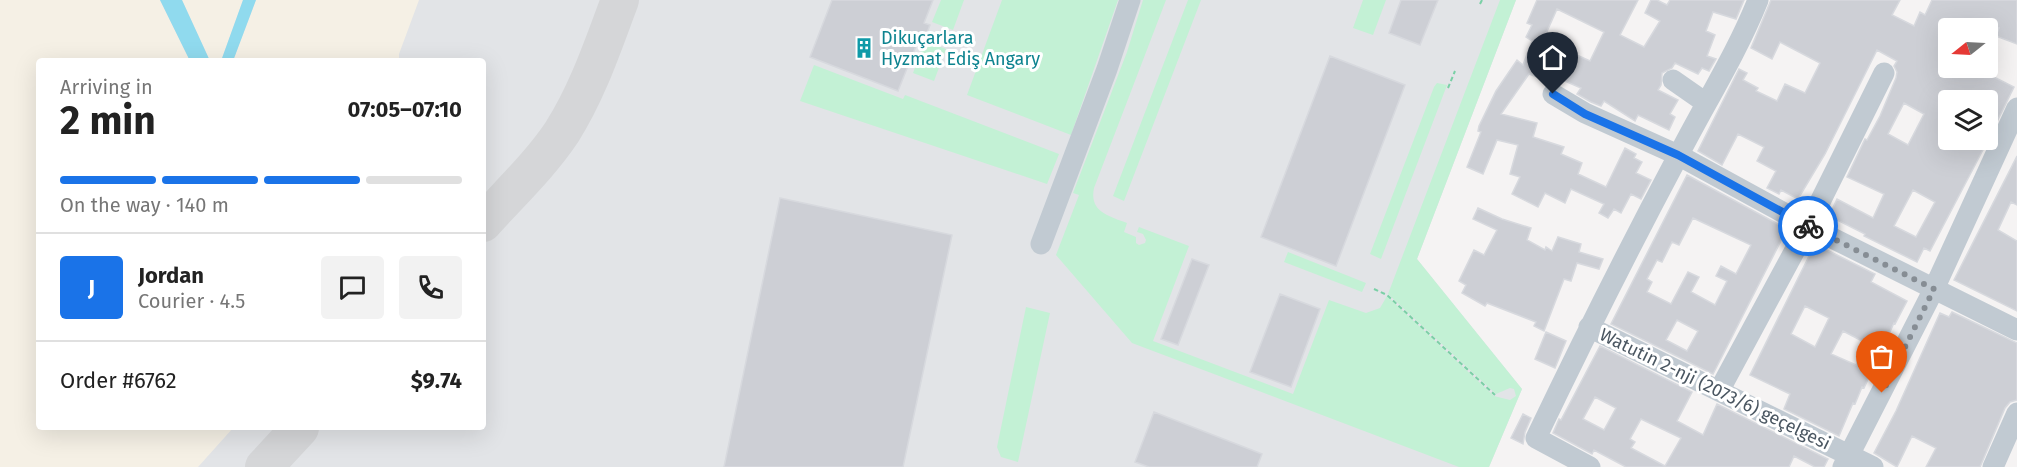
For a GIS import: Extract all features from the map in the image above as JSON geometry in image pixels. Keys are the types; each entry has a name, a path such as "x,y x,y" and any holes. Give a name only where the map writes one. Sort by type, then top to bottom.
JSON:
{"street":[{"path":"1041,244 1107,69 1130,0"},
{"path":"1590,467 1536,438 1589,327 1745,32 1758,0"},
{"path":"1719,391 1808,226 1884,74"},
{"path":"1672,80 1706,103"},
{"path":"1553,94 1585,114 1678,155 1808,226 2017,330"},
{"path":"1847,461 1934,289 2017,108"},
{"name":"Watutin 2-nji (2073/6) geçelgesi","path":"1589,327 1719,391 1847,461 1873,467"},
{"path":"1993,467 2017,413"}],"path":[{"path":"1480,4 1482,0"},
{"path":"1448,88 1455,71"},
{"path":"1374,289 1387,295 1495,395"}],"shaded area":[{"path":"0,0 1516,0 1417,259 1522,389 1489,467 0,467"}],"green space":[{"path":"941,0 964,0 953,30 932,22"},
{"path":"1002,0 1118,0 1071,135 967,95"},
{"path":"1143,0 1166,0 1094,188 1093,196 1097,208 1102,212 1127,223 1124,232 1136,237 1136,243 1139,245 1145,243 1146,240 1143,234 1137,232 1139,227 1189,246 1153,341 1293,394 1329,300 1366,313 1380,308 1387,296 1494,396 1510,400 1516,396 1514,389 1510,388 1496,394 1388,294 1500,0 1516,0 1417,259 1522,389 1489,467 1459,467 1132,343 1056,255 1079,195 1073,193 1127,52"},
{"path":"1188,0 1201,0 1124,201 1113,196"},
{"path":"1363,0 1386,0 1373,35 1353,28"},
{"path":"925,41 946,49 934,81 913,73"},
{"path":"814,65 903,99 905,95 1059,154 1047,184 800,101"},
{"path":"1437,83 1447,85 1381,259 1370,254"},
{"path":"1288,252 1366,283 1362,292 1284,262"},
{"path":"1026,307 1050,313 1018,462 1001,457 997,447"}],"sand":[{"path":"0,0 160,0 189,58 36,58 36,430 231,430 198,467 0,467"},
{"path":"182,0 243,0 222,58 209,58"},
{"path":"256,0 419,0 399,58 234,58"}],"water":[{"path":"160,0 182,0 209,58 189,58"},
{"path":"243,0 256,0 234,58 222,58"}],"building":[{"name":"Dikuçarlara Hyzmat Ediş Angary","path":"832,0 933,0 924,23 930,25 925,38 920,36 898,91 810,57"},
{"path":"1401,0 1438,0 1420,45 1389,33"},
{"path":"1537,0 1638,0 1620,35 1644,47 1660,21 1645,13 1651,0 1667,5 1670,0 1744,0 1736,19 1713,12 1706,31 1715,35 1707,56 1716,59 1709,71 1702,68 1698,74 1675,63 1672,68 1662,73 1658,90 1678,100 1670,114 1675,117 1669,130 1638,115 1635,121 1604,101 1601,106 1591,102 1577,94 1581,88 1551,75 1548,81 1529,74 1501,114 1537,123 1533,137 1564,147 1561,154 1582,163 1578,174 1606,187 1625,148 1636,154 1634,158 1642,162 1636,173 1651,180 1641,199 1631,194 1621,213 1614,209 1608,218 1599,213 1604,204 1571,189 1565,203 1545,193 1538,207 1512,194 1520,177 1510,174 1518,145 1497,140 1483,174 1467,167 1481,132 1478,131 1479,126 1496,91 1517,60 1523,65 1532,41 1526,37 1532,25 1527,23","holes":["1557,9 1604,32 1590,61 1559,47 1561,44 1545,36"]},
{"path":"1771,0 1900,0 1892,15 1914,26 1920,12 1925,15 1932,0 2017,0 2017,44 1998,37 1998,18 1938,18 1938,78 1996,78 2014,87 1998,120 1998,90 1938,90 1938,150 1983,150 1930,251 1924,248 1917,262 1829,216 1837,199 1873,218 1884,194 1847,177 1865,139 1867,140 1880,116 1896,78 1897,72 1894,66 1897,61 1877,50 1825,154 1798,199 1781,190 1779,194 1767,188 1776,171 1757,161 1764,147 1738,134 1722,165 1698,151 1739,69 1747,73 1743,80 1758,88 1756,91 1777,101 1785,84 1805,93 1820,63 1780,42 1772,59 1751,48","holes":["1904,103 1924,114 1908,145 1888,134","1913,190 1935,202 1916,237 1894,226"]},
{"path":"1330,56 1405,85 1336,266 1261,237"},
{"path":"2017,156 2017,205 2011,202 1998,230 2017,241 2017,311 1954,280"},
{"path":"1687,175 1787,229 1713,374 1611,324","holes":["1693,218 1751,245 1736,274 1721,266 1716,276 1727,281 1715,305 1691,292 1699,277 1688,272 1671,304 1647,292 1652,282 1647,279 1657,260 1662,262 1672,242 1679,245","1677,320 1698,331 1687,351 1666,340"]},
{"path":"780,198 952,235 903,467 724,467"},
{"path":"1478,208 1502,219 1531,228 1527,240 1545,250 1546,247 1552,251 1558,237 1581,244 1579,252 1603,259 1599,269 1577,263 1571,281 1564,279 1544,331 1534,326 1536,322 1487,303 1485,306 1462,293 1466,285 1459,281 1474,250 1484,255 1497,230 1473,219"},
{"path":"1815,244 1875,274 1871,282 1907,301 1894,323 1864,388 1862,387 1855,404 1853,403 1839,436 1784,409 1790,394 1750,375","holes":["1805,306 1829,318 1815,347 1791,334","1843,331 1866,343 1856,365 1831,354"]},
{"path":"1192,259 1209,265 1178,345 1161,339"},
{"path":"1280,294 1320,309 1291,387 1250,372"},
{"path":"1952,312 2017,343 2017,400 2010,402 2005,408 1980,467 1926,467 1936,448 1912,436 1897,467 1874,453 1896,411 1940,313 1949,317"},
{"path":"1546,332 1566,341 1555,368 1535,359"},
{"path":"1600,346 1692,392 1677,421 1703,435 1717,404 1828,459 1824,467 1815,467 1794,456 1789,467 1626,467 1594,450 1592,454 1553,433 1559,419 1561,420","holes":["1595,397 1616,408 1604,430 1583,419","1641,419 1681,438 1665,466 1631,448 1635,442 1630,439"]},
{"path":"1154,412 1262,454 1257,467 1149,467 1135,462"},
{"path":"1523,414 1531,418 1523,444 1511,438"}],"taxiway":[{"path":"486,220 534,168 562,132 587,84 620,0"},
{"path":"264,467 298,430"}],"way so far":[{"path":"1808,226 1934,289 1882,393"}],"place":[{"name":"Dikuçarlara Hyzmat Ediş Angary","path":"864,48"}],"route":[{"path":"1553,94 1585,114 1678,155 1808,226"}]}
